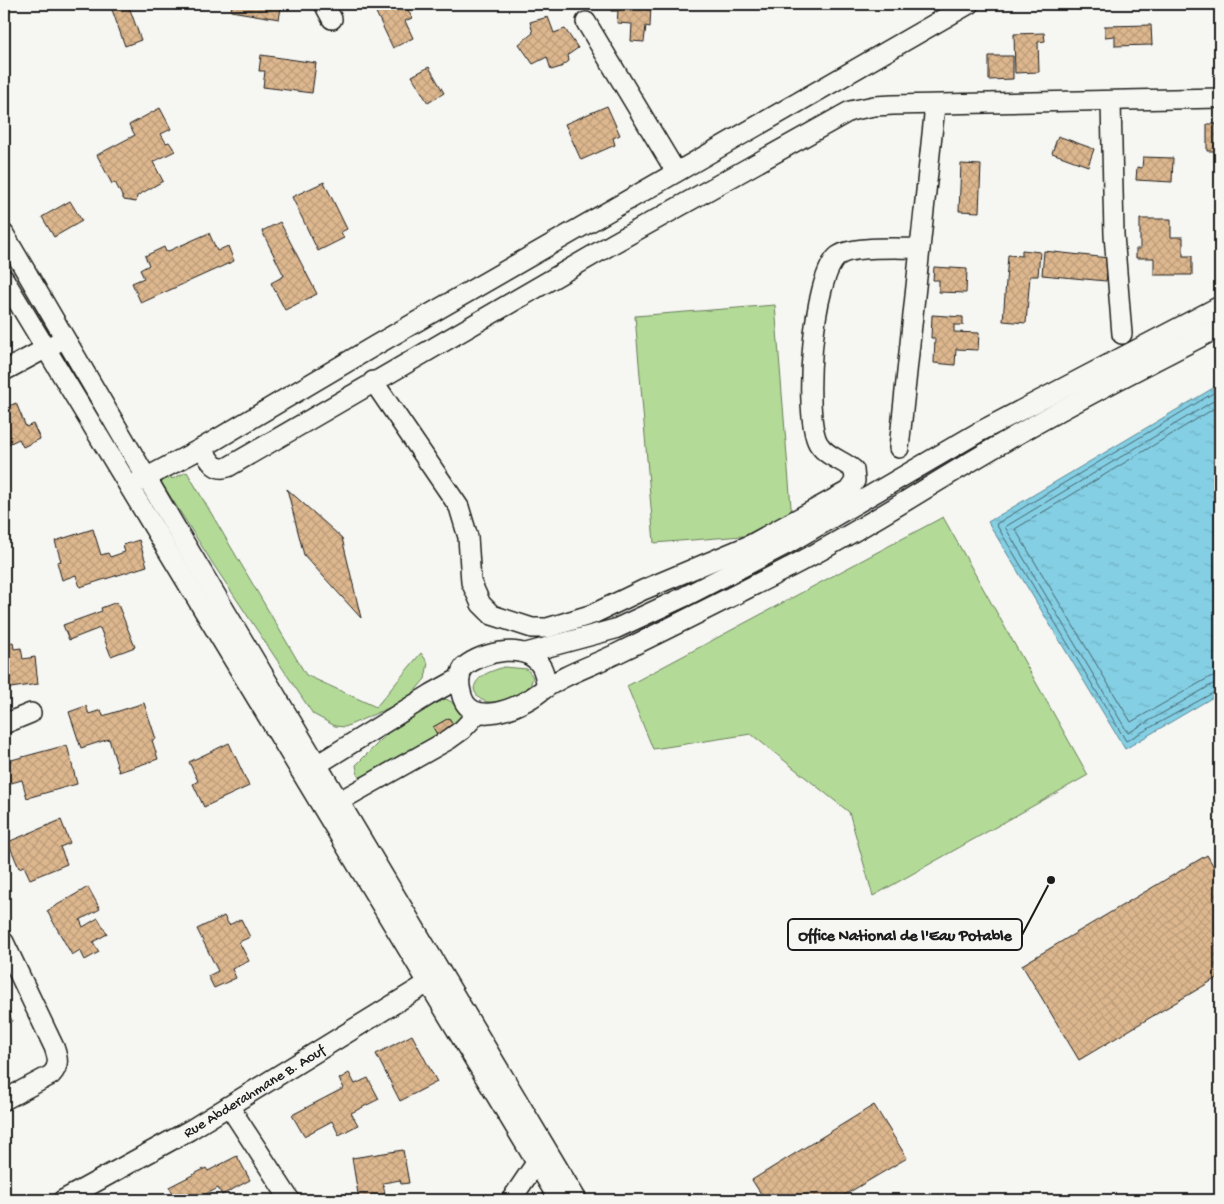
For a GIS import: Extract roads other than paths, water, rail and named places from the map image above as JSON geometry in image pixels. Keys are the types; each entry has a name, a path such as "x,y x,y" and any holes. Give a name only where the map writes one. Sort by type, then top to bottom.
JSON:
{"street":[{"path":"130,486 202,448 969,4"},
{"path":"586,22 676,172"},
{"path":"202,448 215,467 224,468 614,243 850,111 874,106 1220,98"},
{"path":"1110,102 1114,235 1122,334"},
{"path":"899,448 935,106"},
{"path":"4,234 147,477 309,769"},
{"path":"373,381 454,497 462,512 468,537 471,582 481,604 492,615 505,620 532,628 547,628 593,614 643,590 750,545 848,490 855,481 854,470 833,458 819,445 813,430 811,372 817,304 828,270 839,255 852,250 920,248"},
{"path":"4,279 130,486 332,806 434,979 543,1157 577,1200"},
{"path":"1220,306 979,432 787,544 676,601 615,629 547,649 526,653 508,652 480,658 464,666 460,678 462,698 470,708 478,713 494,713 533,697 545,688 684,621 795,564 875,520 1007,440 1220,327"},
{"path":"4,371 66,338"},
{"path":"526,653 536,659 541,666 546,680 545,688"},
{"path":"309,769 460,678"},
{"path":"4,724 31,713"},
{"path":"332,806 448,740 462,730 478,713"},
{"path":"4,942 57,1056 56,1070 41,1081 4,1100"},
{"name":"Rue Abderahmane B. Aouf","path":"63,1200 229,1106 434,979"},
{"path":"229,1106 290,1200"},
{"path":"510,1200 543,1157"},
{"path":"543,1157 559,1200"}],"water":[{"path":"1220,384 1220,693 1125,749 988,522"}],"place":[{"name":"Office National de l'Eau Potable","path":"1051,880"}]}
